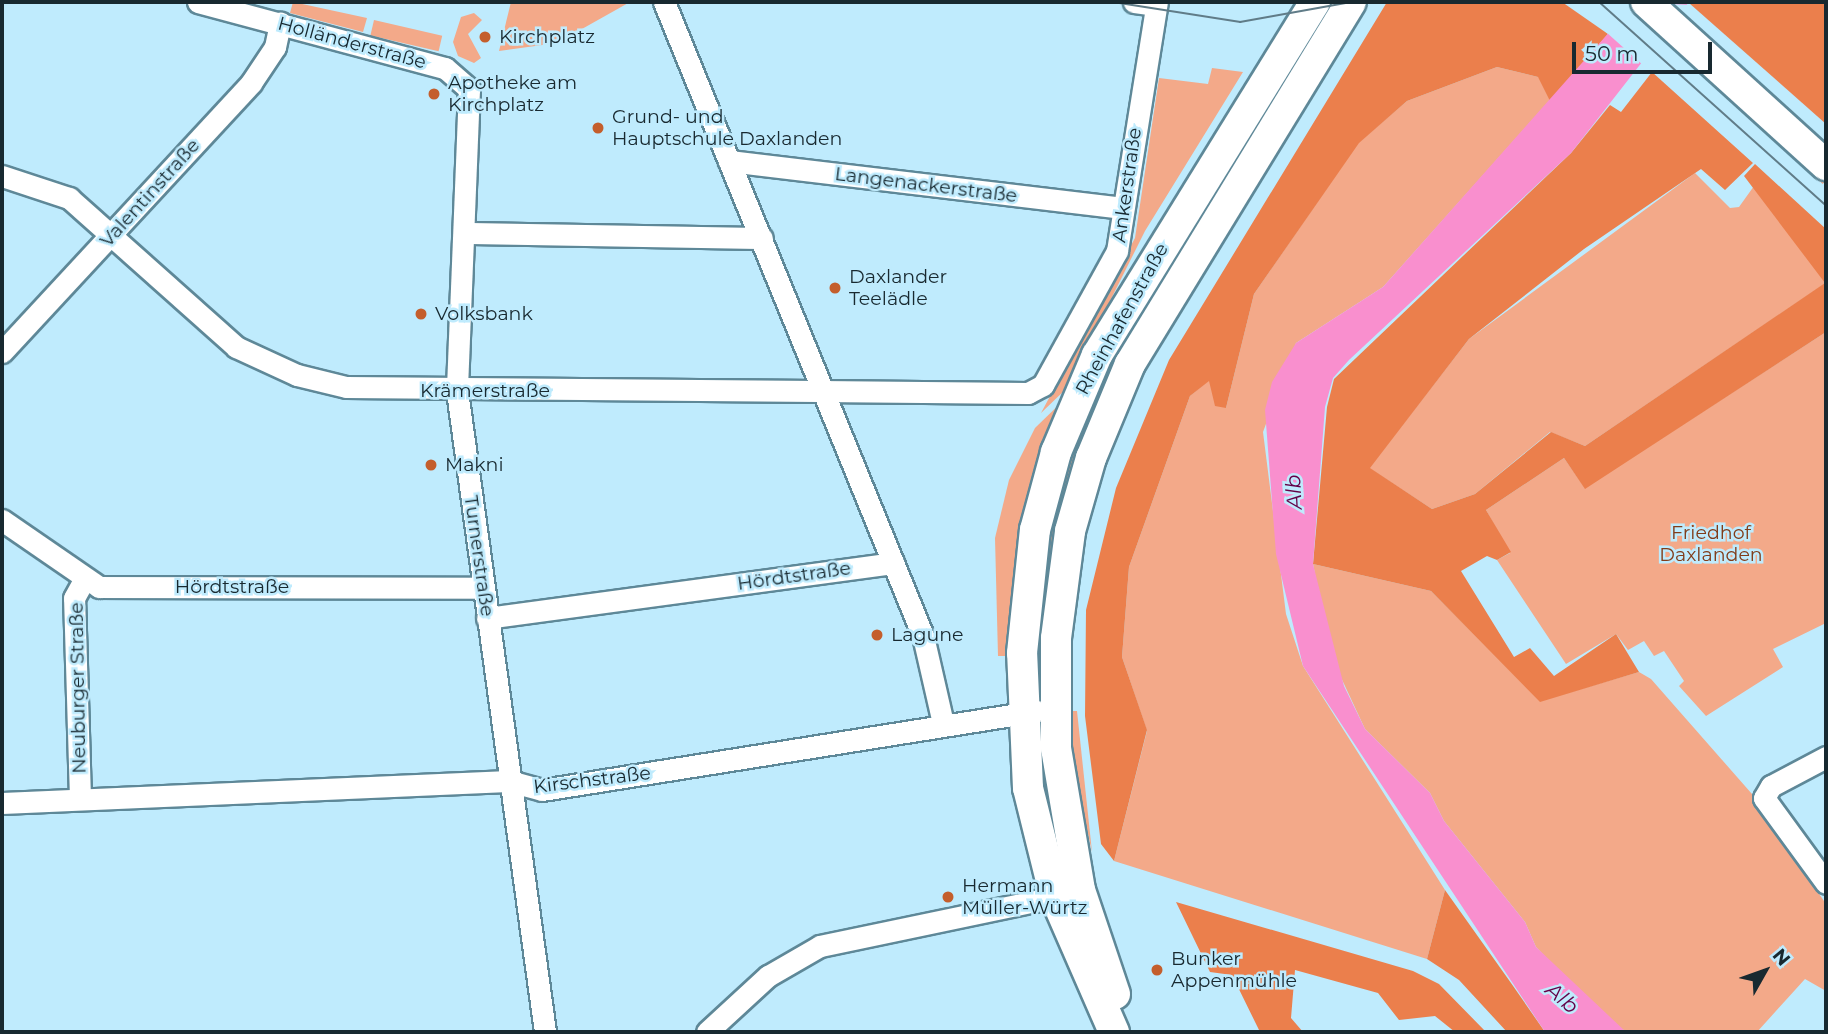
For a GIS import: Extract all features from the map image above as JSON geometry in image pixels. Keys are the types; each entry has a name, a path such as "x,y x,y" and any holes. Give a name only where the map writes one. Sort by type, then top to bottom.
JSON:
{"main road":[{"name":"Rheinhafenstraße","path":"1114,1032 1055,897 1028,788 1023,711 1029,565 1070,415 1132,294 1315,2"},
{"name":"Rheinhafenstraße","path":"1133,1032 1080,890 1053,710 1062,572 1102,425 1211,225 1351,2"},
{"path":"1646,2 1826,165"}],"street":[{"name":"Holländerstraße","path":"198,2 445,68 463,78"},
{"path":"664,2 826,392 893,563 929,658 943,723"},
{"path":"1134,2 1156,3"},
{"name":"Ankerstraße","path":"1037,390 1111,264 1123,208 1156,3"},
{"name":"Valentinstraße","path":"2,352 112,236 267,62 280,23"},
{"name":"Turnerstraße","path":"463,78 470,103 457,391 545,1032"},
{"name":"Langenackerstraße","path":"729,161 1123,208"},
{"name":"Krämerstraße","path":"2,176 63,194 112,236 202,322 276,367 346,387 457,391 1037,390"},
{"path":"466,233 762,238"},
{"name":"Hördtstraße","path":"2,520 84,580 99,587 483,588"},
{"name":"Hördtstraße","path":"487,618 893,563"},
{"name":"Neuburger Straße","path":"80,798 74,598 84,580"},
{"name":"Kirschstraße","path":"2,803 509,781 541,790 943,723 1023,711 1053,710"},
{"path":"1826,757 1771,786 1765,797 1826,883"},
{"path":"707,1032 768,976 820,946 1055,897"}],"green space":[{"path":"293,2 367,18 363,32 290,13"},
{"path":"511,2 630,2 557,43 499,51"},
{"path":"474,13 482,20 468,34 481,58 474,63 458,56 453,42 461,17"},
{"path":"1329,13 1246,144 1121,364 1047,658 1032,657 1045,545 1087,408 1119,343 1321,15"},
{"path":"374,20 442,36 439,51 370,36"},
{"path":"1676,45 1826,180 1823,184 1673,49"},
{"path":"1497,67 1538,77 1559,90 1383,287 1296,343 1263,432 1286,614 1303,666 1445,890 1427,959 1114,861 1147,731 1122,657 1129,567 1190,396 1209,380 1226,408 1254,294 1358,143 1407,101"},
{"path":"1212,68 1243,72 1145,231 1066,389 1041,413 1135,238 1159,78 1208,84"},
{"path":"1695,173 1730,208 1739,207 1754,186 1826,283 1585,446 1550,432 1475,494 1432,509 1369,468 1469,339"},
{"name":"Friedhof Daxlanden","path":"1826,332 1826,623 1773,649 1783,667 1706,716 1679,686 1684,681 1664,651 1654,656 1644,641 1628,650 1616,634 1566,664 1497,560 1510,553 1486,510 1564,458 1585,488"},
{"path":"1070,394 1011,656 998,656 995,538 1009,480 1035,428"},
{"path":"1313,564 1431,591 1540,701 1639,672 1651,679 1752,794 1826,904 1826,991 1805,979 1757,1032 1626,1032 1589,1003 1536,947 1525,922 1444,821 1430,793 1365,729 1331,656"},
{"path":"1067,711 1077,711 1092,852 1069,748"}],"shaded area":[{"path":"1387,2 1562,2 1608,34 1550,101 1538,77 1497,67 1407,101 1359,143 1254,294 1226,408 1215,406 1209,381 1190,396 1129,567 1122,657 1147,730 1114,861 1101,844 1085,716 1086,610 1116,488 1169,360"},
{"path":"1689,2 1826,2 1826,124 1689,3"},
{"path":"1652,72 1753,163 1725,190 1701,169 1584,249 1469,339 1370,468 1432,509 1475,494 1551,432 1585,446 1825,283 1744,176 1755,164 1826,229 1826,332 1585,489 1564,458 1486,510 1511,552 1497,560 1487,556 1461,571 1514,657 1530,648 1554,676 1616,634 1639,672 1540,702 1431,591 1313,564 1327,407 1334,379 1571,153 1610,105 1621,112"},
{"path":"1445,890 1545,1032 1507,1032 1459,980 1427,959"},
{"path":"1176,902 1413,971 1439,984 1486,1032 1455,1032 1435,1016 1399,1020 1378,993 1295,970 1291,1018 1303,1032 1260,1032 1232,975 1210,972"}],"water":[{"name":"Alb","path":"1636,2 1689,2 1571,153 1349,360 1333,378 1325,407 1313,564 1344,686 1365,729 1430,793 1444,821 1525,922 1536,947 1626,1032 1545,1032 1303,666 1276,554 1265,410 1272,382 1296,343 1383,287"}],"pier":[{"path":"1631,2 1691,5 1644,66 1606,32"}],"tram line":[{"path":"1113,2 1240,22 1351,2"},
{"path":"1599,2 1826,206"}],"place":[{"name":"Kirchplatz","path":"485,37"},
{"name":"Apotheke am Kirchplatz","path":"434,94"},
{"name":"Grund- und Hauptschule Daxlanden","path":"598,128"},
{"name":"Daxlander Teelädle","path":"835,288"},
{"name":"Volksbank","path":"421,314"},
{"name":"Makni","path":"431,465"},
{"name":"Lagune","path":"877,635"},
{"name":"Hermann Müller-Würtz","path":"948,897"},
{"name":"Bunker Appenmühle","path":"1157,970"}]}
